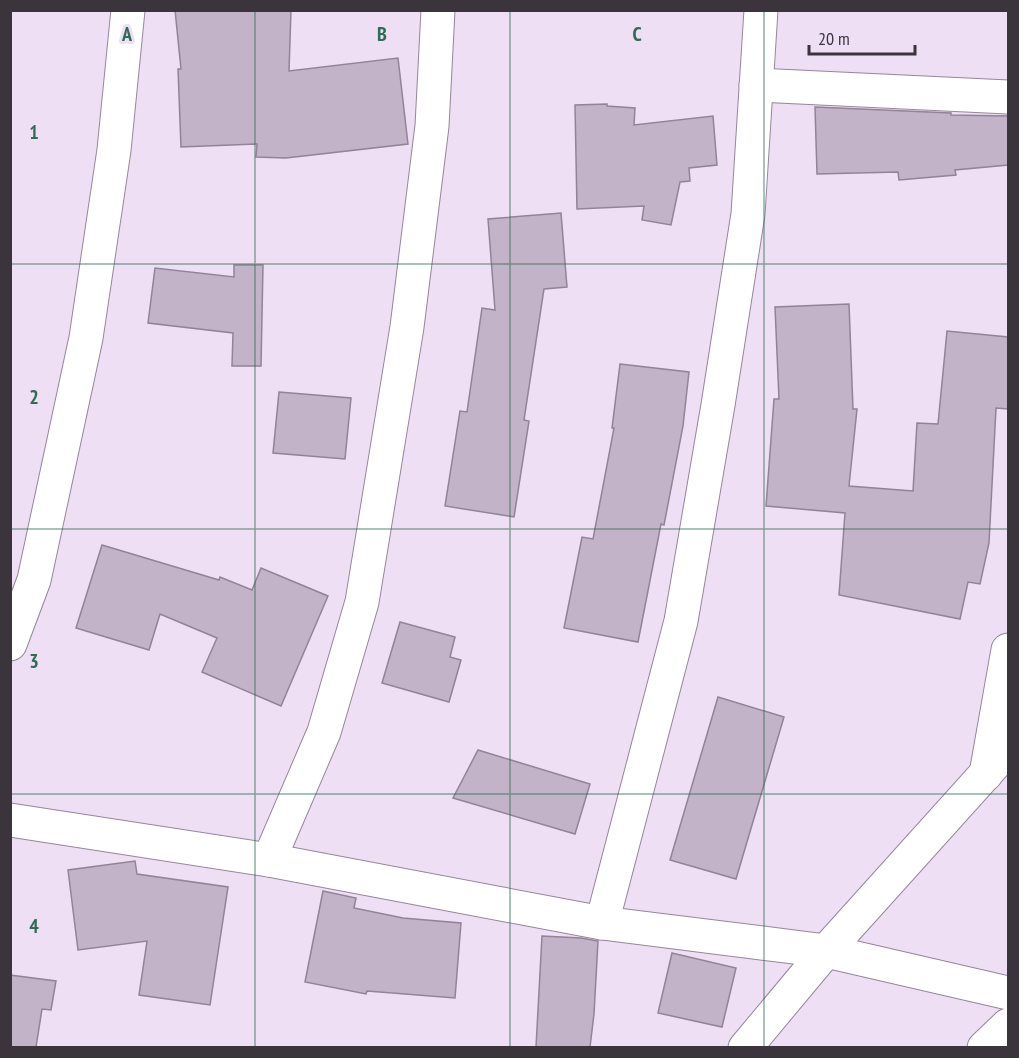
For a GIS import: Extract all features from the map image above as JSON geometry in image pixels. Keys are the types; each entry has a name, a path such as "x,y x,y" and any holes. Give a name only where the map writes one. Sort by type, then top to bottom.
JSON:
{"street":[{"path":"10,644 34,580 86,338 114,150 128,10"},
{"path":"269,860 324,732 362,602 407,327 432,126 438,10"},
{"path":"602,922 681,621 748,214 761,10"},
{"path":"756,86 1008,97"},
{"path":"987,774 1008,650"},
{"path":"745,1047 826,951 1008,749"},
{"path":"10,820 269,860 602,922 826,951 1008,993"},
{"path":"984,1047 1008,1025"}],"building":[{"path":"175,10 291,10 289,71 398,58 408,144 286,158 256,157 257,144 181,147 178,69 181,69"},
{"path":"607,104 607,106 635,108 634,125 713,116 717,165 689,168 690,181 680,182 671,225 642,220 644,206 577,209 575,105"},
{"path":"815,107 1008,116 1008,165 955,170 956,175 899,180 898,172 817,174"},
{"path":"561,213 567,287 544,289 524,420 529,421 514,517 445,506 460,411 467,412 482,308 495,310 488,219"},
{"path":"234,265 263,265 261,366 232,366 233,333 148,323 155,268 234,277"},
{"path":"849,304 853,409 857,409 849,486 913,491 917,423 938,424 947,331 1008,337 1008,409 996,408 989,543 980,584 968,582 960,619 839,595 845,513 766,506 774,399 779,399 775,307"},
{"path":"620,364 689,372 683,426 638,642 564,628 582,537 593,539 614,428 612,428"},
{"path":"279,392 351,398 345,459 273,453"},
{"path":"102,545 219,580 220,577 252,590 261,568 328,596 281,706 202,672 217,638 160,614 149,650 76,628"},
{"path":"400,622 455,637 450,657 461,660 449,702 382,683"},
{"path":"718,697 784,717 736,879 670,860"},
{"path":"478,750 590,784 575,834 453,798"},
{"path":"135,861 137,874 228,887 210,1005 139,995 147,941 78,950 68,870"},
{"path":"323,891 356,898 354,908 403,918 461,923 455,998 367,991 366,994 305,982"},
{"path":"542,936 598,941 590,1047 536,1047"},
{"path":"672,953 736,968 722,1027 658,1013"},
{"path":"10,975 56,981 51,1010 42,1009 36,1047 10,1047"}]}
